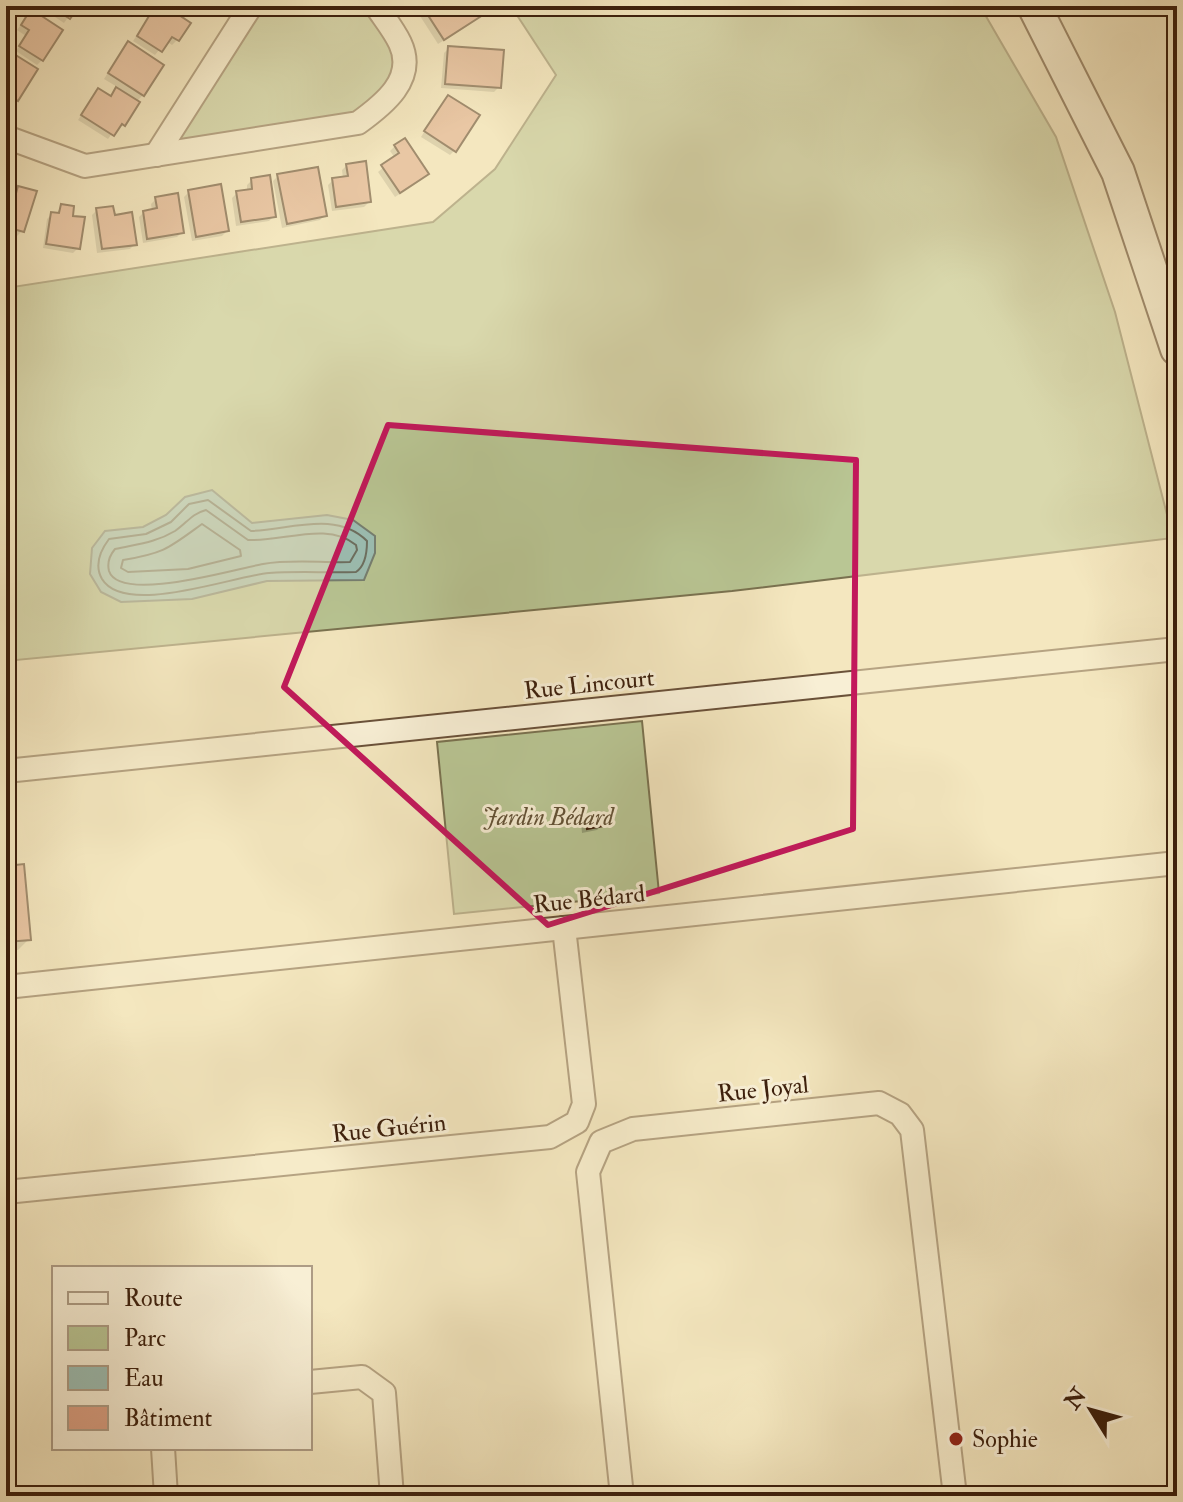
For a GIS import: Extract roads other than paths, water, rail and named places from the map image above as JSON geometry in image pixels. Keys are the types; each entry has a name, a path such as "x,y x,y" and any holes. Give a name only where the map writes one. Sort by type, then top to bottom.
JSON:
{"main road":[{"path":"1034,6 1118,172 1177,349"}],"street":[{"path":"156,155 251,6"},
{"path":"6,137 85,166 358,123 385,104 404,74 402,45 376,6"},
{"name":"Rue Lincourt","path":"6,771 1177,649"},
{"name":"Rue Bédard","path":"6,987 1177,863"},
{"name":"Rue Guérin","path":"6,1192 550,1137 577,1122 584,1104 564,928"},
{"name":"Rue Joyal","path":"622,1496 588,1172 601,1142 633,1129 879,1103 900,1114 912,1130 955,1496"},
{"path":"312,1382 362,1377 384,1393 392,1496"},
{"path":"163,1450 166,1496"}],"water":[{"path":"212,490 252,523 327,515 353,520 375,536 375,553 364,580 267,581 192,599 121,602 101,592 90,574 92,548 105,531 143,527 166,515 185,497"}],"place":[{"name":"Sophie","path":"956,1439"}],"park label":[{"name":"Jardin Bédard","path":"548,817"}]}
